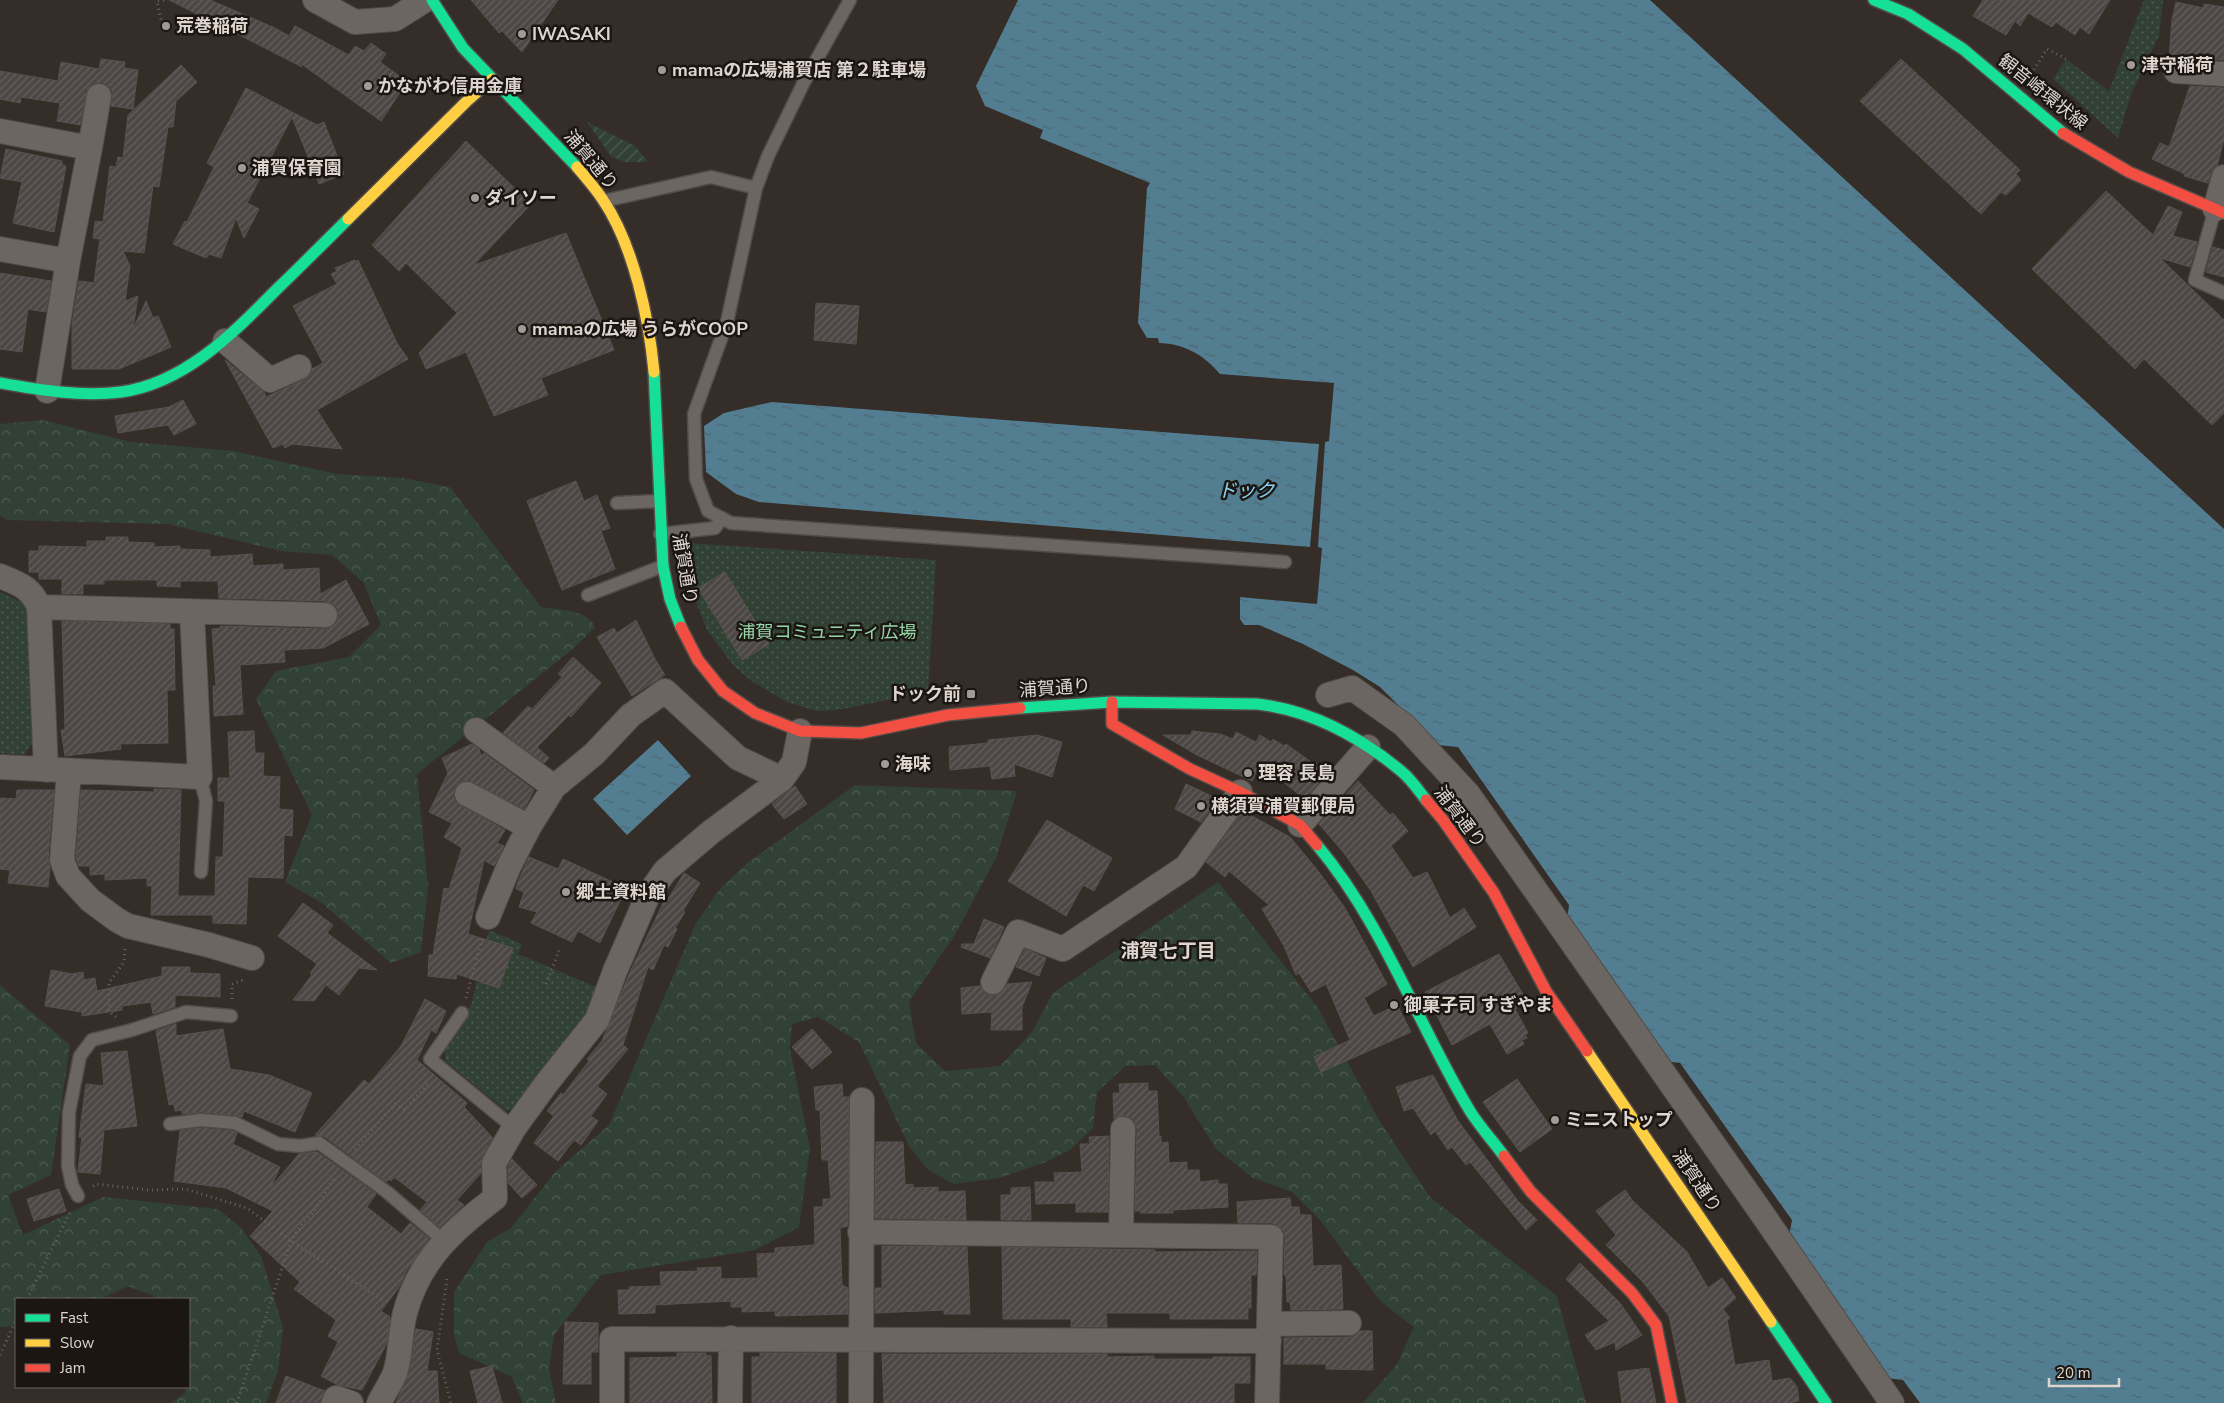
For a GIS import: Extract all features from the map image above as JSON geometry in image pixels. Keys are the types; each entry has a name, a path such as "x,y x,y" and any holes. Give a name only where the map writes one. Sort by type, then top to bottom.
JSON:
{"main road":[{"name":"浦賀通り","path":"432,0 463,48 571,159 604,200 624,242 640,290 652,351 656,394 660,534 663,566 670,600 677,619 698,660 723,691 755,713 800,731 860,733 948,716 1040,706 1112,702 1237,702 1276,706 1323,721 1368,747 1403,772 1443,820 1494,893 1546,991 1826,1403"},
{"name":"観音崎環状線","path":"1874,0 1908,14 1963,49 2068,138 2129,172 2219,211"},
{"path":"0,382 47,390 84,393 121,392 150,385 173,375 225,341 492,78"},
{"path":"1112,702 1112,724 1190,769 1240,792 1300,825 1331,862 1358,900 1389,954 1471,1112 1530,1192 1632,1294 1656,1325 1672,1403"}],"street":[{"path":"315,0 355,22 395,19 426,0"},
{"path":"2176,71 2224,74"},
{"path":"47,390 68,261 99,96"},
{"path":"0,131 90,148"},
{"path":"2219,211 2224,177"},
{"path":"0,249 68,261"},
{"path":"225,341 270,380 298,367"},
{"path":"0,576 24,586 35,596 39,607 58,770 62,860 68,876 90,900 128,926 209,945 252,958"},
{"path":"39,607 325,615"},
{"path":"0,767 200,777 192,612"},
{"path":"1328,695 1352,688 1404,725 1468,794 1763,1214 1892,1403"},
{"path":"488,917 509,866 529,827 554,787 594,754 631,715 665,691 738,758 782,779"},
{"path":"476,730 554,787"},
{"path":"379,1403 395,1373 404,1315 420,1273 444,1241 495,1198 494,1163 514,1128 597,1020 615,971 648,895 665,871 711,832 782,779 794,762 800,731"},
{"path":"1300,825 1368,747"},
{"path":"993,982 1018,932 1063,949 1186,867 1240,792"},
{"path":"467,794 529,827"},
{"path":"861,1403 860,1232 862,1100"},
{"path":"1121,1235 1123,1130"},
{"path":"860,1232 1271,1237 1267,1403"},
{"path":"612,1403 612,1339 861,1339 1269,1332 1349,1323"},
{"path":"730,1403 731,1338"},
{"path":"334,1403 336,1398 351,1403"}],"lane":[{"path":"850,0 804,82 768,156 756,188 727,322 694,414 696,479 708,511 731,523 1285,562"},
{"path":"604,200 711,177 756,188"},
{"path":"2219,211 2195,280 2224,293"},
{"path":"617,503 659,501"},
{"path":"660,534 715,528 722,518"},
{"path":"588,595 663,566"},
{"path":"200,777 206,801 201,872"},
{"path":"78,1196 72,1185 68,1166 69,1112 80,1056 92,1040 132,1030 186,1012 231,1016"},
{"path":"462,1013 430,1059 514,1128"},
{"path":"170,1124 201,1120 235,1123 278,1144 300,1146 318,1143 387,1192 444,1241"}],"path":[{"path":"164,0 157,2 162,25 179,22"},
{"path":"2017,96 2047,49 2066,58"},
{"path":"462,1013 488,917"},
{"path":"128,926 124,962 109,983 109,1011 132,1030"},
{"path":"546,984 560,948"},
{"path":"231,1016 232,984 262,971 252,958"},
{"path":"238,1403 291,1241 304,1221 313,1213 344,1162 395,1104 405,1110 441,1068"},
{"path":"27,1298 78,1196 96,1184 150,1190 185,1189 247,1208 291,1241 404,1315"},
{"path":"448,1271 437,1350 452,1403"},
{"path":"0,1355 15,1322"}],"green space":[{"path":"2144,0 2163,0 2159,36 2131,94 2118,138 2053,79 2066,59 2109,91"},
{"path":"587,122 635,146 648,162 624,162 611,156"},
{"path":"42,420 131,442 234,451 337,474 402,478 450,487 541,607 572,611 591,621 595,627 574,648 417,774 428,886 421,952 391,963 322,903 285,882 312,815 256,699 276,671 349,657 381,625 364,583 332,555 281,551 167,524 7,520 0,516 0,424"},
{"name":"浦賀コミュニティ広場","path":"688,543 936,560 928,692 837,710 817,711 787,702 751,681 733,665 707,630 689,585"},
{"path":"0,592 27,604 33,742 24,755 0,753"},
{"path":"855,785 1017,791 996,858 956,933 909,1002 916,1043 945,1071 1000,1066 1032,1032 1053,993 1218,882 1318,1008 1379,1120 1430,1197 1557,1296 1586,1403 1363,1403 1397,1364 1414,1327 1381,1302 1320,1220 1292,1192 1253,1178 1216,1149 1185,1099 1155,1065 1125,1066 1097,1092 1093,1128 1070,1150 1046,1162 999,1178 954,1184 928,1170 909,1146 859,1042 818,1017 792,1024 790,1049 810,1148 799,1227 755,1250 601,1275 554,1335 549,1369 556,1403 523,1403 512,1377 459,1353 454,1334 454,1292 487,1242 511,1228 555,1172 609,1125 696,923 720,889 746,864"},
{"path":"489,930 522,944 518,954 601,989 595,1006 521,1109 507,1111 445,1061 445,1044 471,1005"},
{"path":"0,985 70,1045 51,1175 8,1195 23,1235 103,1197 218,1209 240,1227 261,1256 283,1327 278,1371 266,1403 171,1403 185,1393 186,1388 190,1388 190,1298 155,1298 154,1296 128,1286 102,1298 15,1298 15,1326 0,1327"}],"water":[{"path":"1018,0 1650,0 2224,529 2224,1403 1920,1403 1903,1380 1887,1378 1789,1237 1792,1220 1680,1063 1665,1061 1567,922 1569,905 1458,747 1438,745 1380,687 1353,670 1303,644 1259,625 1244,625 1240,619 1240,597 1317,604 1322,548 1318,547 1325,442 1329,441 1334,383 1220,374 1201,356 1186,348 1159,343 1158,338 1147,338 1138,323 1147,188 1150,183 1040,138 1043,130 985,106 976,86"},
{"name":"ドック","path":"772,402 1319,444 1310,547 759,502 736,494 706,472 704,426 724,413"},
{"path":"658,740 691,776 627,835 593,799"}],"building":[{"path":"169,0 210,0 289,36 295,26 349,55 355,46 364,51 371,43 386,54 380,62 398,75 401,91 381,121 300,63 302,67 222,26 231,17 211,21"},
{"path":"471,0 558,0 522,52 502,31 499,33"},
{"path":"1983,0 2110,0 2089,34 2080,27 2075,35 2056,22 2052,27 2028,13 2020,26 2015,21 2006,35 1973,16"},
{"path":"2176,2 2203,8 2204,4 2224,7 2224,60 2177,57 2169,59 2172,20"},
{"path":"101,59 125,62 124,68 138,70 133,109 111,106 112,91 101,82 94,83 88,88 80,125 57,121 60,103 21,97 20,103 0,99 0,71 58,81 61,62 99,69"},
{"path":"1901,59 2020,170 2016,174 2021,180 2006,195 2001,192 1981,214 1860,101"},
{"path":"181,65 197,82 176,101 173,127 168,127 159,187 153,186 144,253 123,251 130,266 125,301 138,296 133,329 146,301 153,318 158,316 171,347 119,369 72,369 72,323 79,281 94,283 100,239 93,238 95,221 103,222 110,166 116,167 118,157 123,158 128,115"},
{"path":"2190,86 2224,88 2224,139 2217,166 2211,173 2208,183 2184,176 2185,174 2152,159 2160,143 2169,147"},
{"path":"246,88 317,125 324,122 344,174 319,184 292,117 247,203 259,209 244,238 236,218 221,258 209,254 206,258 173,244 185,221 187,222 214,167 207,163"},
{"path":"466,141 531,204 474,265 566,233 614,350 541,378 548,395 494,416 466,352 426,369 419,353 457,313 406,263 399,271 372,245"},
{"path":"6,149 62,161 62,165 66,166 54,232 13,223 22,182 0,178"},
{"path":"2106,191 2153,235 2168,206 2182,212 2173,236 2197,242 2190,267 2160,258 2224,320 2224,413 2212,425 2144,359 2135,369 2032,269"},
{"path":"2213,247 2224,250 2224,277 2206,272"},
{"path":"355,260 356,262 358,260 397,343 408,359 317,410 342,449 292,444 285,448 283,444 273,448 225,360 264,392 266,397 305,379 310,375 312,369 323,363 293,306 337,284 331,274 337,271 335,268"},
{"path":"0,273 51,281 46,312 28,309 22,352 0,349"},
{"path":"816,303 859,306 856,344 814,340"},
{"path":"183,400 196,424 174,435 168,425 118,433 115,416 169,407"},
{"path":"576,481 584,501 597,495 610,528 601,531 615,569 562,590 527,501"},
{"path":"106,537 128,537 128,542 154,543 154,547 180,546 180,549 210,550 210,557 252,554 253,566 283,564 283,570 319,568 320,594 346,580 369,624 323,648 284,650 285,662 240,665 243,714 214,716 213,686 216,686 212,629 221,628 220,626 325,629 332,627 337,622 339,615 337,608 332,603 325,601 219,598 218,581 180,581 180,587 157,586 157,580 104,580 104,584 83,584 83,594 62,594 62,579 39,579 39,572 29,572 29,551 39,551 39,546 87,547 87,541 106,541"},
{"path":"725,572 769,644 742,660 698,588"},
{"path":"636,620 665,675 632,696 597,637 614,628 617,633"},
{"path":"62,621 170,624 170,629 174,629 175,690 167,690 168,743 120,744 121,749 65,756 61,730 65,730"},
{"path":"573,657 601,683 571,717 569,715 537,747 549,758 544,763 503,733 528,706 532,709 562,677 558,674"},
{"path":"254,731 255,753 264,753 263,776 280,777 279,809 293,810 292,836 284,835 283,878 248,877 246,924 213,923 213,915 151,915 152,886 147,886 147,878 105,880 105,874 90,875 90,866 79,866 76,858 81,790 154,792 154,789 181,790 178,896 215,896 216,857 223,857 225,801 218,801 218,778 230,778 228,732"},
{"path":"1192,731 1220,734 1233,739 1236,732 1256,742 1260,735 1271,742 1273,739 1284,746 1286,744 1314,764 1316,762 1324,770 1326,768 1329,771 1305,799 1267,769 1264,774 1257,770 1252,781 1197,755 1163,735 1191,735"},
{"path":"1037,735 1062,742 1052,777 1014,764 1015,776 992,779 990,766 950,770 949,747 988,743 988,740"},
{"path":"472,744 479,749 481,756 484,753 534,790 524,809 467,780 459,783 453,794 455,801 461,806 505,830 497,843 504,846 494,866 484,860 468,934 513,948 499,988 457,974 456,979 428,976 429,955 433,955 444,888 449,889 462,848 444,837 452,823 429,812 448,773 442,758"},
{"path":"1358,781 1390,815 1393,813 1408,831 1391,846 1413,878 1427,872 1450,918 1464,908 1476,927 1413,967 1371,891 1344,853 1319,824"},
{"path":"1186,784 1218,799 1201,822 1175,809"},
{"path":"795,786 807,804 784,819 772,804"},
{"path":"17,790 54,790 48,859 50,868 48,887 8,883 10,870 0,869 0,798 16,799"},
{"path":"1243,811 1290,837 1319,872 1345,908 1387,984 1364,998 1374,1016 1397,1005 1411,1032 1321,1072 1314,1057 1350,1040 1326,984 1311,992 1299,973 1296,975 1284,946 1262,909 1269,905 1229,871 1225,877 1206,862"},
{"path":"1047,820 1112,858 1094,891 1083,885 1066,916 1008,881"},
{"path":"529,857 558,869 563,859 626,888 600,943 578,931 572,942 531,923 537,912 519,907 524,892 516,889"},
{"path":"684,873 700,883 683,911 685,912 675,928 677,929 668,947 664,945 653,970 648,967 623,1045 628,1049 597,1086 607,1094 591,1116 598,1121 581,1145 574,1140 558,1161 534,1143 554,1116 547,1111 561,1093 563,1095 589,1061 587,1059 602,1041 630,972 665,899 667,901"},
{"path":"303,903 333,925 327,933 377,970 359,968 339,995 326,985 314,1001 293,1000 312,975 310,973 317,964 278,936"},
{"path":"984,919 1004,927 990,958 961,947 962,944 974,944"},
{"path":"1025,949 1046,958 1039,976 1016,967"},
{"path":"1499,954 1527,1001 1515,1009 1528,1033 1525,1034 1527,1038 1522,1040 1524,1044 1507,1054 1490,1024 1452,1045 1425,992"},
{"path":"162,967 190,967 190,973 220,974 220,997 175,995 175,1007 153,1014 151,1002 122,1006 122,1010 82,1016 82,1012 45,1006 51,970 72,974 83,972 84,980 95,978 97,991 162,976"},
{"path":"1032,982 1022,1007 1022,1030 991,1030 992,1012 962,1014 961,988 980,986 986,994 994,996 1001,993 1007,984"},
{"path":"425,999 446,1011 436,1033 431,1030 417,1060 467,1103 464,1107 493,1138 482,1157 481,1173 457,1200 464,1205 440,1227 420,1210 427,1202 394,1177 391,1181 389,1179 386,1182 324,1136 315,1135 364,1080 369,1084 401,1046"},
{"path":"176,1024 176,1036 223,1029 230,1069 269,1075 312,1093 295,1132 244,1111 242,1117 202,1112 182,1114 182,1110 175,1111 174,1104 169,1105 156,1031"},
{"path":"812,1029 832,1052 812,1069 792,1047"},
{"path":"127,1051 137,1126 104,1130 100,1174 78,1172 82,1137 79,1137 86,1084 104,1086 101,1053"},
{"path":"1433,1075 1458,1121 1518,1201 1537,1220 1526,1230 1470,1162 1466,1165 1452,1147 1448,1150 1435,1131 1431,1135 1413,1108 1404,1111 1396,1087"},
{"path":"1517,1079 1552,1129 1520,1152 1483,1102"},
{"path":"1148,1083 1148,1091 1157,1091 1159,1136 1161,1136 1161,1143 1168,1142 1169,1163 1187,1162 1187,1170 1199,1170 1200,1182 1218,1180 1218,1184 1227,1184 1228,1207 1173,1210 1173,1213 1140,1213 1140,1211 1135,1211 1137,1129 1135,1122 1130,1117 1123,1115 1114,1119 1113,1093 1120,1093 1119,1084"},
{"path":"842,1084 843,1097 849,1097 848,1226 840,1228 842,1285 848,1288 848,1314 775,1316 775,1311 742,1312 742,1307 731,1307 731,1301 655,1305 655,1313 619,1314 618,1290 629,1290 629,1287 661,1286 660,1272 698,1271 697,1268 721,1267 721,1279 758,1278 757,1254 775,1253 775,1248 815,1245 814,1207 823,1207 823,1199 831,1199 828,1160 822,1160 820,1110 816,1110 814,1087"},
{"path":"201,1128 233,1131 237,1133 233,1144 280,1167 271,1187 299,1154 317,1152 376,1194 367,1207 401,1234 410,1223 429,1239 407,1270 398,1289 381,1311 390,1317 387,1343 362,1390 338,1385 321,1376 338,1342 328,1336 336,1320 294,1289 300,1282 250,1236 273,1211 226,1188 174,1181 180,1131"},
{"path":"1109,1136 1108,1212 1076,1212 1076,1203 1036,1204 1035,1182 1055,1182 1054,1173 1082,1172 1080,1144 1090,1144 1089,1137"},
{"path":"876,1142 903,1142 905,1185 913,1184 913,1188 938,1187 938,1192 965,1191 966,1220 875,1218"},
{"path":"512,1159 537,1185 522,1198 508,1183 508,1166"},
{"path":"1030,1187 1031,1220 1001,1220 1001,1195 1011,1195 1011,1188"},
{"path":"59,1189 66,1211 34,1221 27,1199"},
{"path":"1625,1190 1633,1201 1687,1252 1708,1288 1722,1278 1736,1298 1723,1309 1730,1318 1727,1320 1735,1365 1769,1360 1772,1381 1790,1378 1797,1387 1799,1401 1789,1403 1687,1403 1669,1316 1643,1282 1606,1245 1616,1235 1596,1211"},
{"path":"1290,1198 1291,1207 1299,1207 1300,1215 1311,1215 1313,1266 1341,1265 1343,1309 1291,1310 1290,1302 1287,1302 1286,1275 1284,1275 1285,1237 1283,1230 1272,1223 1238,1223 1237,1202"},
{"path":"882,1246 967,1247 970,1314 944,1314 944,1310 875,1313 875,1288 882,1288"},
{"path":"1002,1247 1155,1250 1155,1252 1257,1251 1256,1275 1251,1275 1251,1308 1248,1308 1248,1319 1170,1319 1170,1313 1106,1313 1107,1327 1071,1327 1071,1319 1003,1319"},
{"path":"1580,1263 1620,1303 1642,1335 1616,1350 1615,1342 1596,1350 1585,1335 1609,1321 1566,1279"},
{"path":"565,1322 598,1323 598,1352 591,1352 591,1384 563,1384"},
{"path":"416,1329 433,1332 427,1371 437,1371 439,1403 396,1403 410,1369"},
{"path":"1359,1331 1372,1331 1373,1370 1326,1369 1326,1364 1284,1364 1284,1338 1349,1337"},
{"path":"677,1353 706,1353 706,1356 711,1355 712,1403 630,1403 630,1358 677,1357"},
{"path":"760,1353 836,1353 836,1403 752,1403 752,1357 760,1357"},
{"path":"882,1354 1107,1354 1107,1357 1154,1356 1154,1359 1250,1357 1250,1383 1234,1383 1234,1403 884,1403"},
{"path":"492,1366 502,1403 478,1403 470,1371"},
{"path":"1649,1368 1656,1403 1622,1403 1618,1372"},
{"path":"286,1376 325,1391 321,1403 276,1403"}],"traffic: fast":[{"path":"432,0 463,48 577,167"},
{"path":"1874,0 1908,14 1963,49 2063,133"},
{"path":"0,383 60,392 91,394 121,392 145,387 167,378 188,367 226,338 348,219"},
{"path":"654,372 663,566 670,599 681,627"},
{"path":"1020,708 1112,702 1257,704 1277,707 1296,712 1334,727 1369,747 1405,774 1426,800"},
{"path":"1317,845 1341,876 1362,908 1399,975 1451,1078 1478,1123 1504,1156"},
{"path":"1771,1322 1826,1403"}],"traffic: slow":[{"path":"348,219 466,102 492,79"},
{"path":"577,167 603,200 614,218 623,239 644,306 654,372"},
{"path":"1587,1051 1771,1322"}],"traffic: jam":[{"path":"2063,133 2129,172 2224,213"},
{"path":"681,627 698,660 723,691 755,713 800,731 861,733 948,715 1020,708"},
{"path":"1112,702 1112,724 1190,769 1240,792 1300,825 1317,845"},
{"path":"1426,800 1443,820 1494,893 1546,991 1587,1051"},
{"path":"1504,1156 1531,1192 1632,1293 1656,1325 1672,1403"}],"place":[{"name":"荒巻稲荷","path":"166,26"},
{"name":"IWASAKI","path":"522,34"},
{"name":"津守稲荷","path":"2131,65"},
{"name":"mamaの広場浦賀店 第２駐車場","path":"662,70"},
{"name":"かながわ信用金庫","path":"368,86"},
{"name":"浦賀保育園","path":"242,168"},
{"name":"ダイソー","path":"475,198"},
{"name":"mamaの広場 うらがCOOP","path":"522,329"},
{"name":"ドック前","path":"971,694"},
{"name":"海味","path":"885,764"},
{"name":"理容 長島","path":"1248,773"},
{"name":"横須賀浦賀郵便局","path":"1201,806"},
{"name":"郷土資料館","path":"566,892"},
{"name":"御菓子司 すぎやま","path":"1394,1005"},
{"name":"ミニストップ","path":"1555,1120"}],"district":[{"name":"浦賀七丁目","path":"1168,950"}]}
